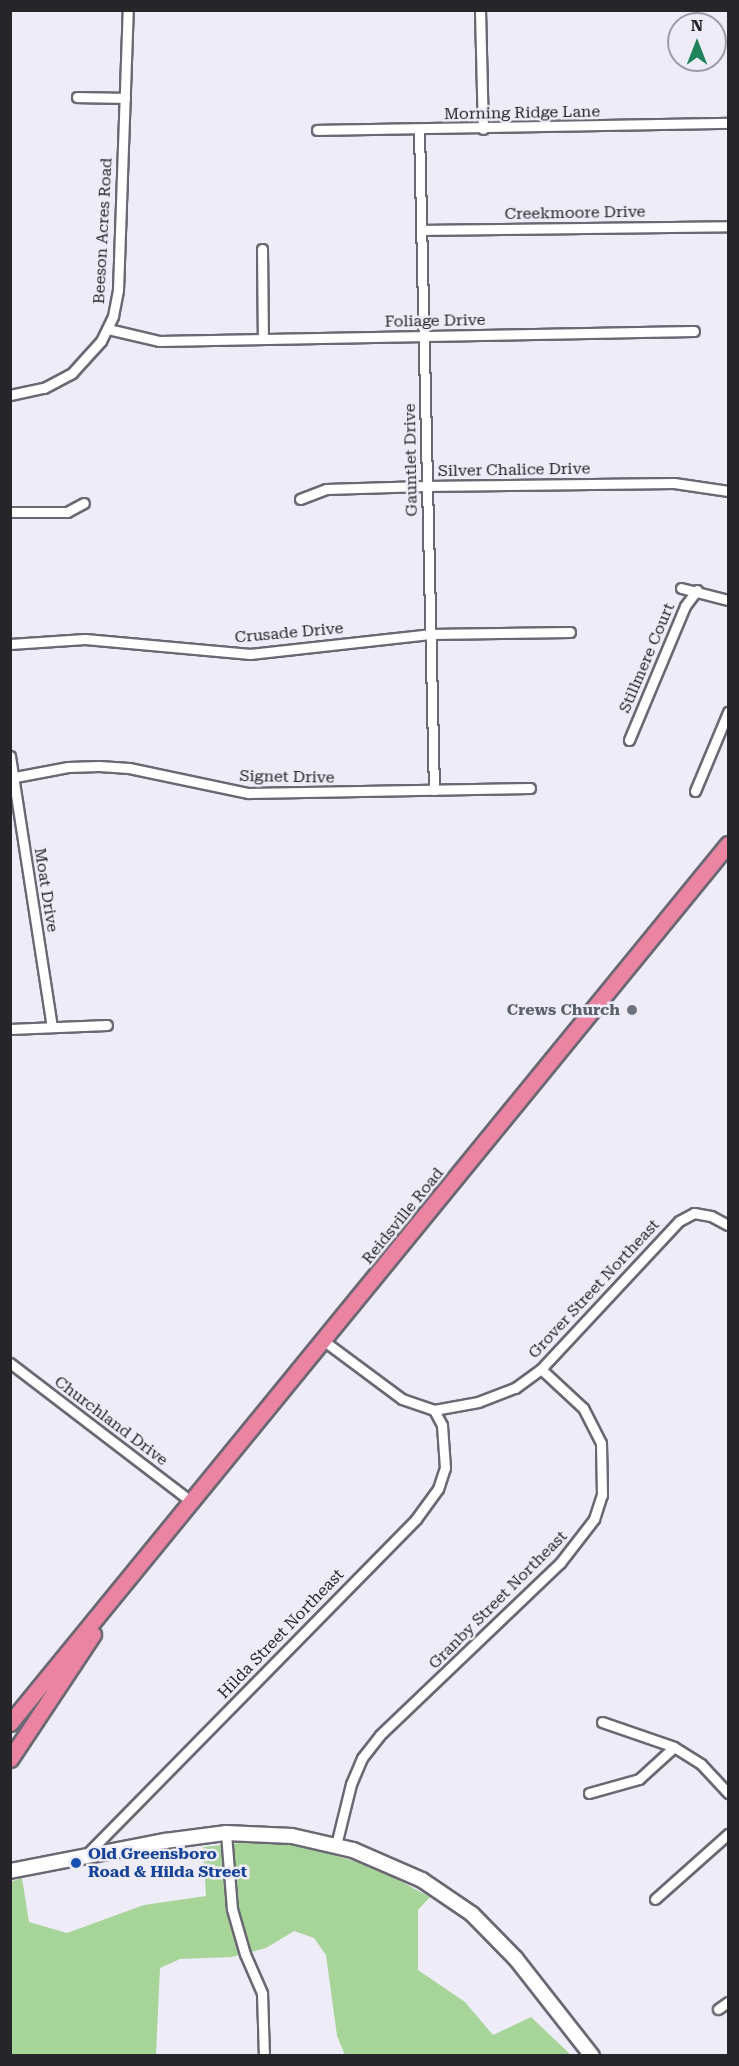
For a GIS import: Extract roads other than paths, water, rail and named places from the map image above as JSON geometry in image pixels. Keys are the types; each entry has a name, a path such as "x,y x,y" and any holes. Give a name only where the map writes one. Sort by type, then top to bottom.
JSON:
{"highway":[{"name":"Reidsville Road","path":"10,1760 105,1610 729,844"},
{"name":"Reidsville Road","path":"10,1723 90,1623 105,1610"}],"main road":[{"path":"10,1871 226,1833 270,1833 336,1845 405,1871 471,1914 516,1959 592,2055"}],"street":[{"name":"Beeson Acres Road","path":"10,395 44,388 72,373 93,353 108,329 118,290 128,10"},
{"path":"480,10 483,129"},
{"path":"77,98 125,98"},
{"name":"Morning Ridge Lane","path":"317,130 483,129 729,123"},
{"name":"Gauntlet Drive","path":"419,130 425,486 434,790"},
{"name":"Creekmoore Drive","path":"422,230 729,226"},
{"path":"262,249 263,338"},
{"name":"Foliage Drive","path":"108,329 141,339 176,341 694,331"},
{"name":"Silver Chalice Drive","path":"300,499 326,489 425,486 674,483 729,491"},
{"path":"10,512 67,512 84,503"},
{"path":"681,588 697,590 729,600"},
{"name":"Stillmere Court","path":"629,740 685,606 697,590"},
{"name":"Crusade Drive","path":"10,644 45,639 85,639 250,654 430,634 570,632"},
{"path":"695,791 729,712"},
{"name":"Moat Drive","path":"10,756 52,1027"},
{"name":"Signet Drive","path":"12,778 68,767 99,766 129,768 248,794 530,788"},
{"path":"10,1029 107,1025"},
{"name":"Grover Street Northeast","path":"324,1341 402,1399 434,1410 477,1402 506,1392 541,1369 678,1221 693,1213 711,1216 729,1225"},
{"name":"Churchland Drive","path":"10,1363 193,1503"},
{"name":"Granby Street Northeast","path":"336,1845 351,1784 362,1758 374,1743 560,1563 594,1519 602,1495 601,1443 583,1408 541,1369"},
{"name":"Hilda Street Northeast","path":"85,1856 416,1518 438,1489 445,1468 442,1425 434,1410"},
{"path":"602,1722 674,1747 701,1764 729,1793"},
{"path":"589,1793 639,1779 674,1747"},
{"path":"226,1833 232,1909 245,1954 262,1993 264,2055"},
{"path":"655,1899 729,1834"},
{"path":"718,2009 729,2002"}],"place":[{"name":"Crews Church","path":"632,1010"},
{"name":"Old Greensboro Road & Hilda Street","path":"76,1863"}]}
